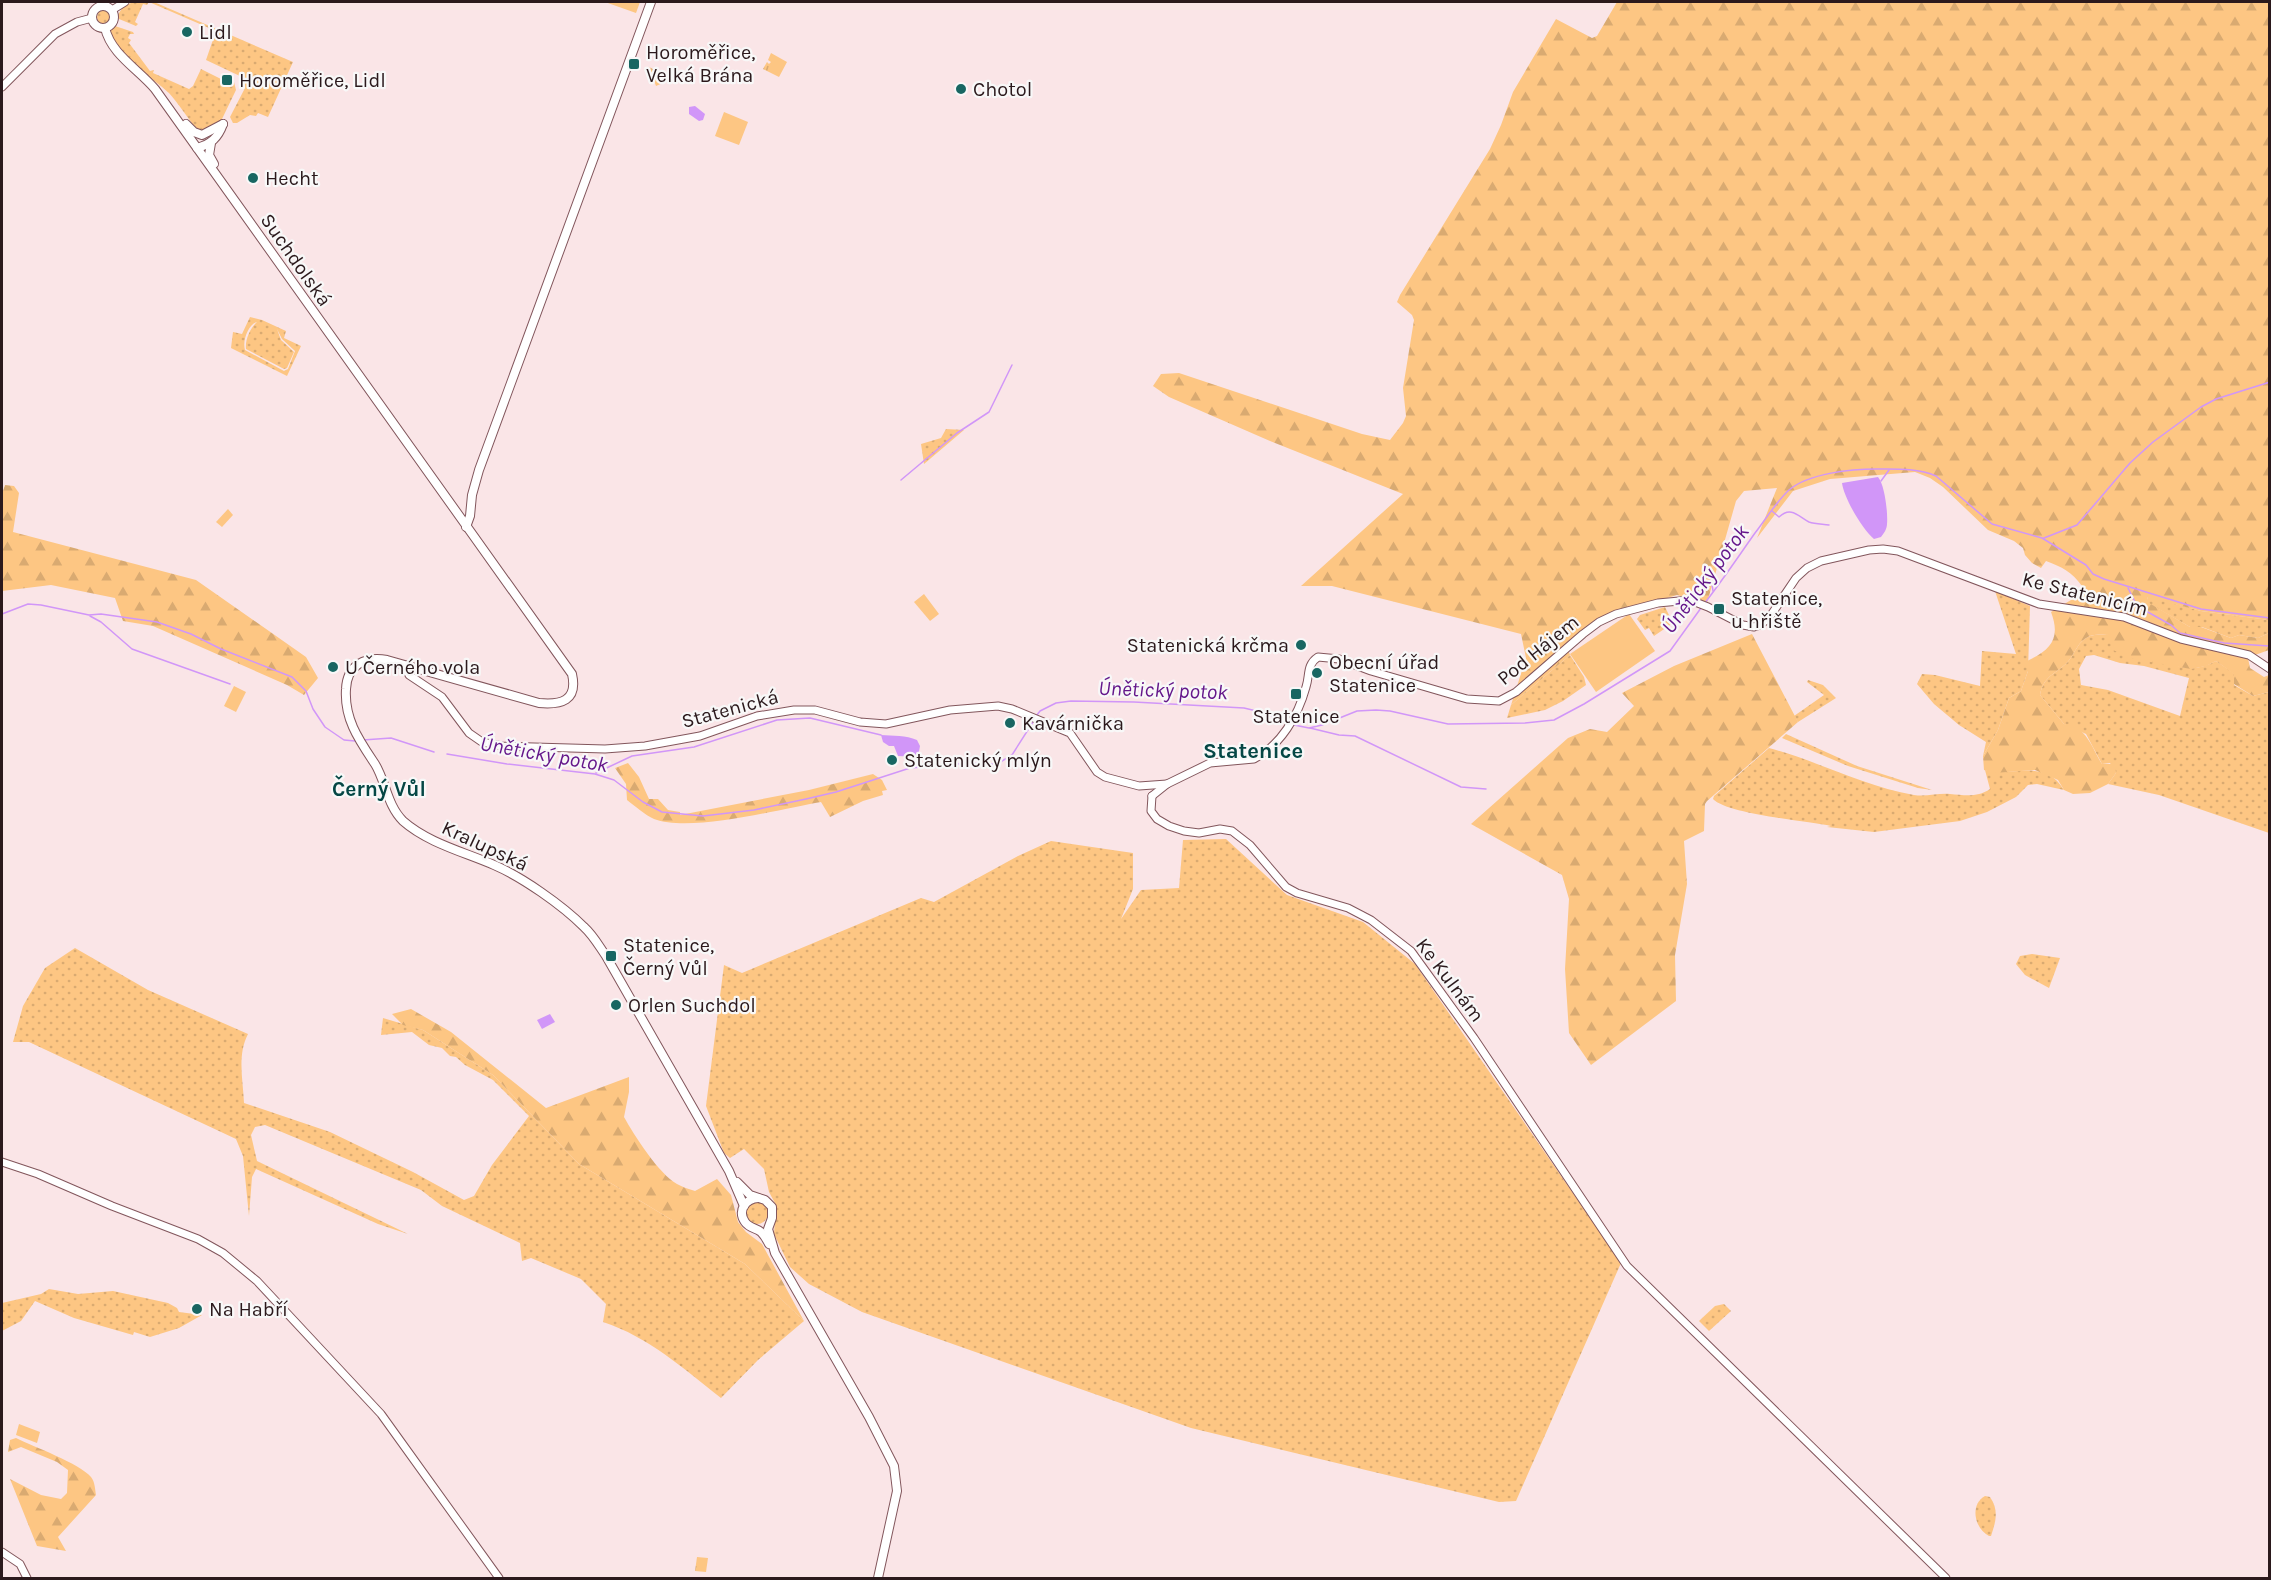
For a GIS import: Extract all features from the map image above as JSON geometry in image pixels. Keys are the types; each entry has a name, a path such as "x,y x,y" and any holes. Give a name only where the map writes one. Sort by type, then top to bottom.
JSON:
{"main road":[{"path":"466,527 470,516 472,495 484,454 650,2"},
{"path":"92,18 95,5 103,5 112,10 114,20 111,26 105,28"},
{"name":"Suchdolská","path":"92,18 98,27 105,28 110,44 139,71 160,97 458,516"},
{"path":"160,97 171,105 194,132 206,134 223,124 219,134 211,143 197,148"},
{"path":"197,148 220,126"},
{"path":"211,143 209,155 226,190"},
{"name":"Kralupská","path":"458,516 572,674 574,683 572,693 566,701 556,705 539,704 407,665 374,658 359,663 353,668 348,678 345,695 353,730 379,771 393,807 404,822 428,837 511,874 566,912 589,932 606,956 729,1171 744,1206"},
{"path":"729,1171 745,1191 768,1202 772,1207 772,1218 768,1229 775,1253"},
{"path":"758,1198 750,1200 744,1206 742,1213 744,1220 748,1226 762,1234 775,1253 892,1461 897,1481 878,1578"},
{"path":"755,1229 769,1224"}],"street":[{"path":"112,10 125,2"},
{"path":"2,87 55,34 76,22 92,18"},
{"name":"Ke Statenicím","path":"1748,627 1760,625 1769,618 1796,578 1807,568 1821,561 1869,550 1891,549 2039,604 2124,617 2181,639 2249,655 2270,669"},
{"name":"Pod Hájem","path":"1311,663 1320,657 1336,658 1371,671 1467,699 1499,701 1513,694 1561,651 1606,618 1632,609 1684,600 1700,603 1748,627"},
{"name":"Statenická","path":"1139,786 1152,796 1167,784 1210,763 1254,759 1275,743 1288,728 1306,688 1311,663"},
{"name":"Statenická","path":"407,665 409,675 442,697 469,733 482,742 510,747 605,749 645,746 700,736 757,716 794,710 815,710 860,722 886,724 951,710 988,706 1007,707 1070,733 1101,775 1139,786 1167,784"},
{"name":"Ke Kulnám","path":"1152,796 1151,811 1157,819 1184,831 1200,833 1220,829 1232,831 1250,845 1286,887 1297,893 1348,908 1371,920 1411,951 1468,1030 1627,1266 1946,1578"},
{"path":"2,1162 38,1174 198,1239 239,1265 381,1414 499,1578"},
{"path":"2,1552 20,1564 27,1578"}],"green space":[{"path":"133,2 149,2 147,5 143,4 135,22 138,24 136,26 117,16 123,7"},
{"path":"149,2 154,2 293,62 268,117 258,113 256,116 250,115 233,123 230,117 245,88 245,82 242,77 206,60 216,31"},
{"path":"605,2 640,2 636,13"},
{"path":"1617,2 2269,2 2269,620 2201,611 2147,597 2149,603 2190,627 2201,627 2231,638 2239,635 2258,638 2269,633 2269,650 2255,655 2215,647 2215,651 2248,658 2250,668 2264,677 2269,675 2269,692 2253,696 2234,684 2234,674 2216,661 2191,669 2134,659 2113,650 2107,634 2092,635 2082,641 2066,664 2048,678 2040,695 2064,724 2072,725 2083,733 2102,764 2115,764 2116,773 2108,784 2090,793 2073,794 2064,790 2058,780 2035,770 1994,773 1984,770 1983,756 1998,730 2009,698 2021,691 2028,671 2027,661 2048,648 2052,642 2055,629 2051,612 2071,600 2082,586 2057,565 2046,561 2041,568 2032,563 2025,555 2023,548 2014,541 1988,530 1943,487 1915,472 1830,479 1793,491 1757,538 1777,488 1744,491 1736,501 1707,603 1677,595 1613,615 1566,644 1570,655 1511,705 1526,658 1521,634 1332,586 1301,586 1403,494 1270,441 1169,397 1153,386 1161,374 1179,373 1362,434 1390,440 1406,416 1403,388 1414,320 1412,315 1397,302 1400,295 1490,149 1513,92 1556,19 1592,38 1597,36"},
{"path":"101,10 107,10 111,17 107,24 101,24 97,20 97,14"},
{"path":"115,26 133,32 134,34 130,34 128,38 131,40 129,43 150,71 154,70 153,73 189,89 193,86 201,69 225,81 234,82 236,90 222,119 205,132 194,129 195,127 169,93 133,64 116,46 111,29"},
{"path":"771,53 787,62 779,77 763,69 767,62 769,64 771,62 768,60"},
{"path":"649,67 672,79 656,86"},
{"path":"724,112 748,122 739,145 715,136"},
{"path":"250,317 286,331 284,338 301,346 287,376 231,348 233,332 242,334","holes":["257,322 247,338 246,349 284,369 287,368 294,352 281,340 277,329 282,339 295,351 288,369 284,371 245,350 244,342 247,333 251,326"]},
{"path":"946,429 964,430 924,464 921,444 941,438"},
{"path":"5,485 14,486 19,493 13,532 196,580 306,657 318,678 304,695 287,685 153,626 123,621 115,598 51,585 2,591 2,494"},
{"path":"228,509 233,515 222,527 216,522"},
{"path":"1995,591 2030,606 2028,671 2021,691 2009,698 1998,730 1983,756 1986,742 1959,725 1934,704 1917,684 1922,674 1980,686 1982,651 2016,654"},
{"path":"924,594 939,614 930,621 914,602"},
{"path":"2147,596 2201,611 2269,620 2269,633 2258,638 2239,635 2231,638 2202,627 2190,627 2148,603"},
{"path":"1665,607 1673,623 1654,636 1649,628 1645,630 1637,619 1640,615"},
{"path":"1629,614 1655,651 1596,692 1570,654"},
{"path":"1752,634 1798,722 1707,801 1704,831 1684,841 1687,884 1675,955 1676,1001 1591,1065 1569,1033 1565,969 1569,899 1562,875 1471,824 1568,738 1590,729 1607,732 1634,706 1622,693 1674,666"},
{"path":"2107,634 2157,659 2178,666 2196,668 2216,661 2235,674 2234,685 2253,696 2269,692 2269,833 2159,795 2108,784 2116,773 2110,763 2102,764 2086,734 2064,724 2040,695 2048,678 2066,664 2082,641 2090,636","holes":["2094,655 2120,663 2144,666 2189,678 2180,716 2108,690 2081,685 2079,669 2086,656"]},
{"path":"1570,655 1584,677 1586,685 1545,710 1507,718 1511,705"},
{"path":"1808,680 1823,685 1836,698 1798,722 1794,716 1824,695 1807,682"},
{"path":"234,686 246,692 236,712 224,706"},
{"path":"1786,734 1857,766 1932,790 1918,788 1848,766 1782,738"},
{"path":"1769,748 1877,786 1914,795 1980,794 1990,789 1985,770 2038,771 2056,780 2064,790 2037,784 2028,785 2016,797 1987,812 1960,821 1874,832 1827,827 1831,826 1750,813 1734,809 1713,799"},
{"path":"628,763 639,777 649,799 658,799 668,810 680,812 680,815 809,790 873,774 882,780 887,790 882,791 883,795 863,801 830,817 821,802 712,822 670,823 654,819 627,800 626,784 615,768"},
{"path":"1226,839 1287,895 1363,922 1415,964 1621,1263 1516,1501 1499,1502 1191,1428 862,1312 809,1284 790,1267 774,1234 776,1205 769,1192 764,1169 744,1149 730,1158 724,1153 706,1106 724,965 742,973 921,898 934,902 1018,856 1051,841 1133,853 1133,889 1121,919 1141,890 1179,888 1183,840"},
{"path":"75,948 148,990 248,1034 242,1059 244,1103 330,1132 413,1172 464,1200 474,1196 492,1165 529,1116 493,1080 465,1065 456,1057 450,1056 442,1048 429,1045 412,1032 381,1035 383,1018 423,1030 493,1075 579,1164 745,1264 804,1321 758,1360 721,1398 651,1345 620,1328 603,1322 606,1304 581,1279 531,1258 522,1261 520,1243 442,1206 421,1190 265,1125 255,1127 251,1135 257,1161 408,1234 378,1224 256,1169 252,1177 249,1216 243,1156 236,1139 29,1042 13,1042 23,1006 45,968"},
{"path":"2032,954 2060,958 2049,988 2025,975 2016,964 2020,956"},
{"path":"411,1009 451,1032 546,1108 629,1077 629,1092 624,1117 634,1134 663,1172 677,1184 695,1191 717,1179 731,1195 738,1222 746,1232 762,1244 804,1321 745,1264 579,1164 493,1075 423,1030 403,1025 392,1014"},
{"path":"753,1202 761,1202 768,1209 768,1217 761,1224 753,1224 746,1217 746,1209"},
{"path":"49,1289 78,1294 113,1291 168,1303 177,1308 179,1312 202,1315 179,1328 150,1337 134,1332 133,1335 74,1318 35,1301 21,1321 2,1331 2,1303 41,1294"},
{"path":"1724,1304 1731,1311 1709,1331 1699,1321 1715,1306"},
{"path":"19,1424 40,1432 37,1443 16,1435"},
{"path":"16,1438 77,1466 93,1481 96,1495 58,1537 66,1551 37,1546 10,1479 41,1495 61,1499 67,1493 68,1470 57,1462 21,1447 8,1452 10,1440"},
{"path":"1985,1496 1990,1497 1996,1511 1991,1536 1980,1528 1976,1517 1977,1505"},
{"path":"697,1557 708,1558 706,1572 695,1571"}],"shaded area":[{"path":"695,106 705,114 703,120 699,121 689,114 689,107"},
{"path":"1878,477 1884,493 1887,524 1881,537 1874,539 1854,513 1842,483"},
{"path":"881,735 904,736 917,740 920,746 918,757 898,756 894,746 883,742"},
{"path":"550,1014 555,1022 542,1029 537,1020"}],"waterway":[{"path":"901,480 957,433 989,412 1012,365"},
{"path":"2044,538 2077,525 2130,463 2153,442 2201,407 2216,399 2270,382"},
{"name":"Únětický potok","path":"1704,604 1771,511 1797,484 1843,471 1899,469 1914,470 1936,476 1992,524 2042,538 2086,565 2093,574 2104,579 2201,609 2270,618"},
{"path":"1881,481 1889,470"},
{"path":"1772,511 1779,517 1791,512 1809,522 1829,525"},
{"path":"1711,577 1713,591"},
{"path":"2128,588 2137,606 2171,625 2180,633 2224,643 2269,646"},
{"name":"Únětický potok","path":"2,614 28,604 41,605 89,615 101,614 157,622 191,634 221,649 292,677 306,691 313,709 325,727 344,740 355,741"},
{"name":"Únětický potok","path":"1294,725 1309,728 1357,711 1376,710 1448,724 1525,723 1554,720 1670,651 1701,608"},
{"path":"90,616 101,622 132,649 230,684"},
{"name":"Únětický potok","path":"1037,715 1056,703 1071,701 1134,702 1244,708 1265,713 1286,722"},
{"path":"596,773 632,756 694,747 777,720 810,718 881,735"},
{"name":"Únětický potok","path":"447,754 507,764 595,774 614,780 643,802 662,812 703,816 754,810 806,799 836,792 910,768 968,763 997,764 1012,755 1033,722"},
{"path":"1310,728 1339,735 1355,736 1461,787 1486,789"},
{"name":"Únětický potok","path":"363,740 391,738 434,752"}],"place":[{"name":"Lidl","path":"187,32"},
{"name":"Horoměřice, Velká Brána","path":"634,64"},
{"name":"Horoměřice, Lidl","path":"227,80"},
{"name":"Chotol","path":"961,89"},
{"name":"Hecht","path":"253,178"},
{"name":"Statenice, u hřiště","path":"1719,609"},
{"name":"Statenická krčma","path":"1301,645"},
{"name":"U Černého vola","path":"333,667"},
{"name":"Obecní úřad Statenice","path":"1317,673"},
{"name":"Statenice","path":"1296,694"},
{"name":"Kavárnička","path":"1010,723"},
{"name":"Statenický mlýn","path":"892,760"},
{"name":"Statenice, Černý Vůl","path":"611,956"},
{"name":"Orlen Suchdol","path":"616,1005"},
{"name":"Na Habří","path":"197,1309"}],"district":[{"name":"Statenice","path":"1253,751"},
{"name":"Černý Vůl","path":"379,789"}]}
